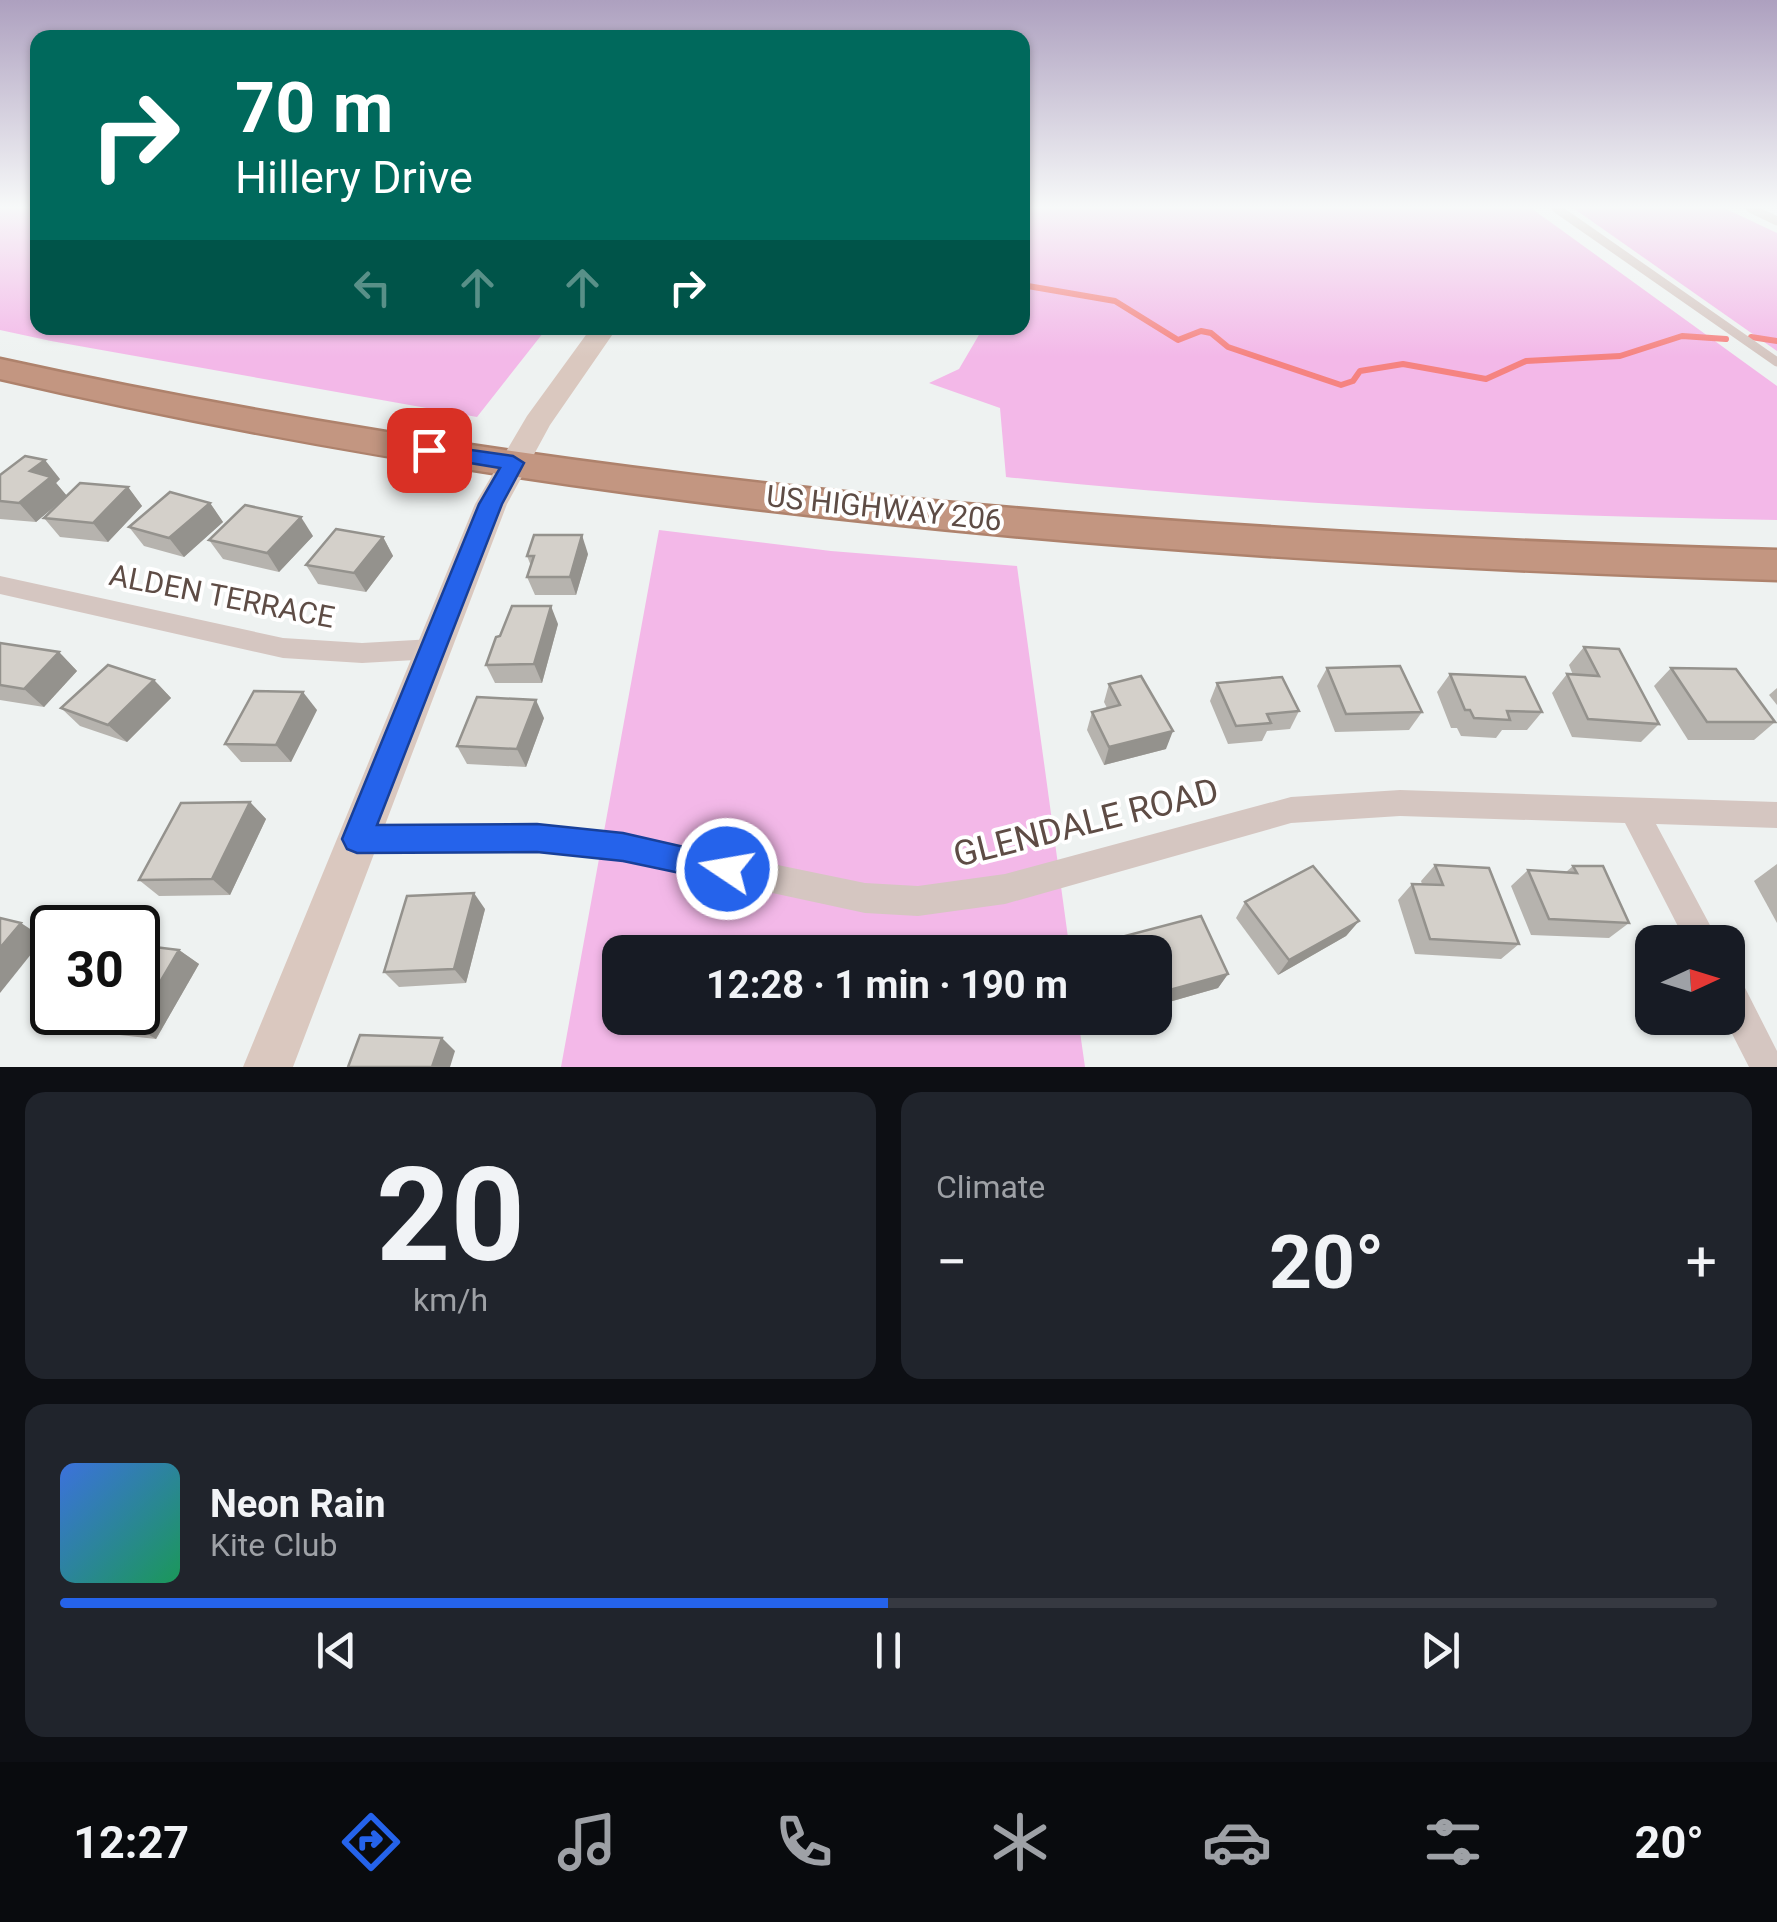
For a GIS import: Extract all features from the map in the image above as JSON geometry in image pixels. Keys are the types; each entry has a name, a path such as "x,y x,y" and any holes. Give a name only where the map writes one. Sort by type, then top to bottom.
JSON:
{"highway":[{"name":"US HIGHWAY 206","path":"0,369 238,418 513,463 797,500 1198,538 1468,554 1777,565"}],"street":[{"path":"268,1067 490,504 599,335"},
{"name":"ALDEN TERRACE","path":"0,585 283,648 362,653 433,649"},
{"name":"GLENDALE ROAD","path":"357,839 537,838 623,847 864,898 918,901 1005,889 1291,810 1400,803 1777,815"},
{"path":"1634,810 1694,925"},
{"path":"1745,1024 1767,1067"}],"lane":[{"path":"1627,258 1777,362"}],"shaded area":[{"path":"0,258 30,258 30,335 541,335 477,417 0,330"},
{"path":"1030,258 1600,258 1777,386 1777,520 1391,507 1198,495 1006,477 1000,408 929,383 959,369 979,335 1030,335"},
{"path":"1644,258 1777,258 1777,351"},
{"path":"659,530 831,551 1017,566 1068,935 602,935 602,1035 1080,1035 1085,1067 561,1067"}],"building":[{"path":"25,456 45,460 30,471 51,477 19,503 0,501 0,475"},
{"path":"80,483 128,487 93,523 44,518"},
{"path":"170,492 210,503 169,538 129,527"},
{"path":"245,505 301,517 267,553 209,540"},
{"path":"336,529 383,537 354,573 306,565"},
{"path":"534,535 582,535 570,577 527,577 534,556 527,556"},
{"path":"512,606 551,606 534,664 486,665 496,637 500,636"},
{"path":"0,643 59,652 24,689 0,685"},
{"path":"1584,647 1619,649 1659,724 1588,719 1567,674 1599,676"},
{"path":"108,665 154,680 108,725 61,708"},
{"path":"1400,666 1422,712 1346,714 1327,668"},
{"path":"1671,668 1736,669 1775,722 1707,722"},
{"path":"1450,674 1525,677 1542,712 1507,711 1510,720 1474,718 1470,710 1465,710"},
{"path":"1141,676 1173,731 1109,747 1092,712 1120,705 1109,684"},
{"path":"1282,677 1299,711 1267,714 1271,723 1236,726 1217,683"},
{"path":"254,691 303,692 276,745 225,744"},
{"path":"477,697 536,700 517,749 457,746"},
{"path":"250,802 212,879 139,880 181,803"},
{"path":"1435,865 1489,868 1519,944 1430,939 1412,884 1443,885"},
{"path":"1313,866 1359,921 1289,960 1245,902"},
{"path":"1573,866 1603,866 1629,923 1549,919 1528,870 1577,873"},
{"path":"474,893 454,969 384,972 407,896"},
{"path":"1201,916 1228,974 1172,989 1172,935 1129,935"},
{"path":"0,918 21,923 0,948"},
{"path":"160,948 179,950 160,982"},
{"path":"360,1035 442,1038 432,1067 348,1067"}],"waterway":[{"path":"1030,286 1115,301 1178,340 1201,331 1211,333 1228,347 1341,385 1353,381 1360,371 1403,364 1486,379 1526,361 1620,356 1682,336 1726,339"},
{"path":"1751,337 1777,341"}],"route":[{"path":"429,450 513,463 490,504 357,839 537,838 623,847 727,869"}]}
